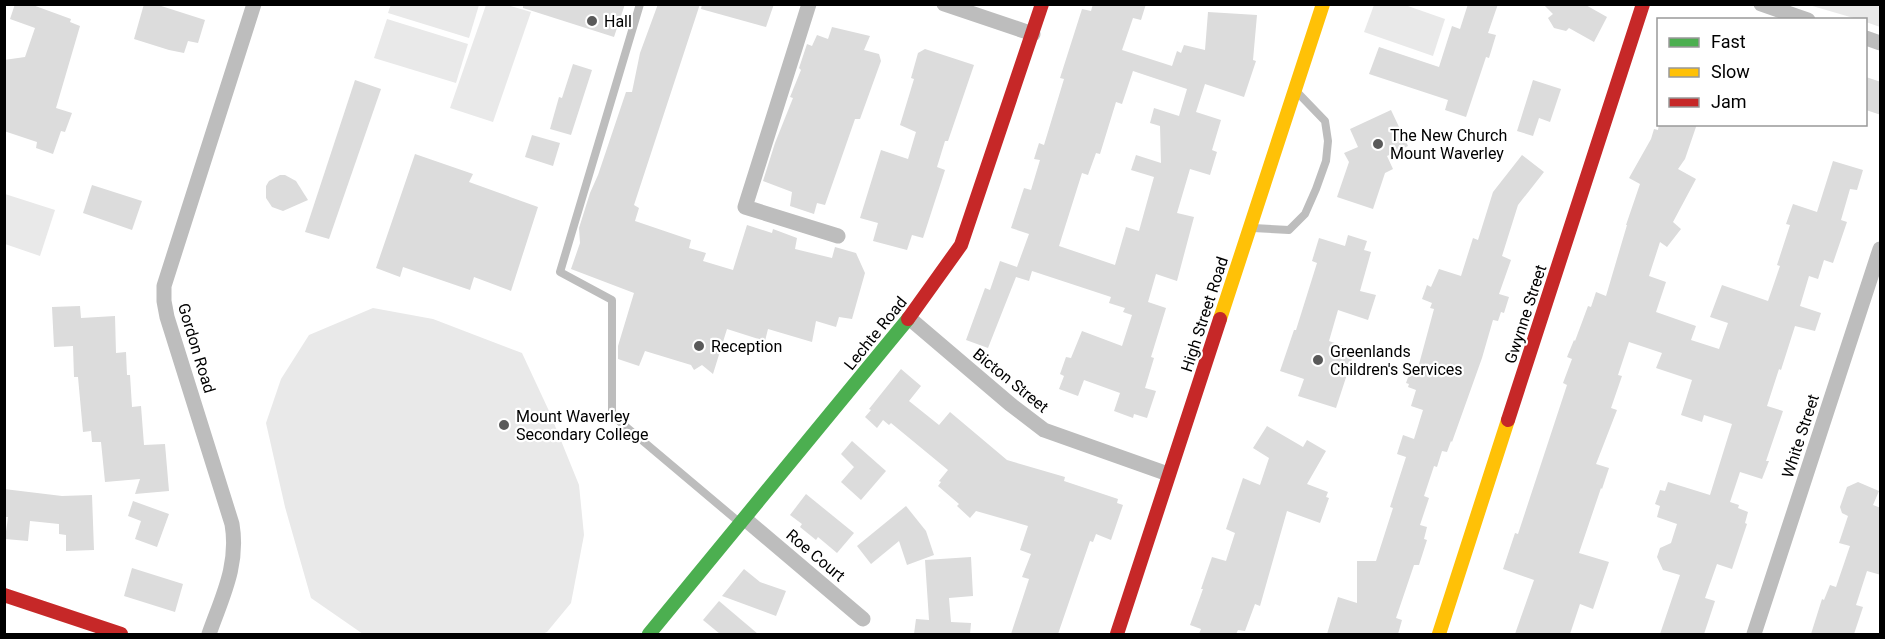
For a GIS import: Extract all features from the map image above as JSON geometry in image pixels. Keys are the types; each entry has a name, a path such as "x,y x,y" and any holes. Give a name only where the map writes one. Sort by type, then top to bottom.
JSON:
{"street":[{"name":"Gordon Road","path":"209,634 231,572 235,540 167,317 164,286 254,4"},
{"path":"809,4 745,207 838,236"},
{"path":"944,4 1033,34"},
{"name":"Lechte Road","path":"649,634 909,318 962,245 1042,4"},
{"name":"High Street Road","path":"1117,634 1323,4"},
{"name":"Gwynne Street","path":"1439,634 1642,4"},
{"path":"1761,4 1802,18"},
{"name":"White Street","path":"1754,634 1881,249"},
{"name":"Bicton Street","path":"909,318 1044,430 1168,474"},
{"name":"Roe Court","path":"743,521 863,619"},
{"path":"4,596 121,634"}],"lane":[{"path":"640,4 560,272 612,300 612,416 743,521"},
{"path":"1250,228 1289,230 1305,214 1323,179 1328,141 1325,121 1295,90"}],"shaded area":[{"path":"391,4 479,5 469,38 388,13"},
{"path":"486,5 507,5 531,12 493,122 450,108"},
{"path":"1374,5 1405,5 1445,19 1433,56 1364,32"},
{"path":"1809,5 1880,5 1880,27 1867,22 1867,18 1854,18"},
{"path":"387,19 468,44 456,83 374,58"},
{"path":"5,194 55,210 40,256 5,244"},
{"path":"373,308 433,319 522,353 579,485 584,535 571,603 547,632 542,634 363,634 311,598 285,507 266,423 281,379 309,335"}],"building":[{"path":"15,4 30,4 71,19 70,22 80,26 56,108 72,113 65,132 61,131 53,154 36,148 37,142 4,131 4,60 25,57 35,28 10,19"},
{"path":"144,4 155,4 205,20 198,43 188,41 184,53 134,39"},
{"name":"Hall","path":"523,4 625,4 614,37 523,8"},
{"path":"658,4 700,4 634,205 639,208 635,221 691,240 689,248 706,253 703,261 733,270 747,225 772,233 773,229 797,238 795,249 832,258 835,247 856,253 865,273 852,319 839,317 836,327 816,321 812,342 768,329 765,341 727,329 713,374 702,365 694,370 691,365 645,351 639,366 618,359 618,346 634,293 571,269 580,243 579,228 590,193 626,92 632,92 640,53"},
{"path":"702,4 774,4 766,27 701,9"},
{"path":"1093,4 1146,4 1141,20 1133,18 1122,50 1172,66 1177,51 1181,53 1184,45 1205,50 1208,12 1257,15 1253,60 1256,61 1244,97 1205,84 1196,112 1221,120 1212,150 1217,152 1210,175 1190,169 1177,213 1194,217 1177,281 1156,274 1148,302 1166,308 1151,357 1154,358 1145,388 1156,391 1147,418 1134,414 1133,418 1114,411 1120,393 1084,380 1078,396 1059,389 1064,376 1060,374 1066,357 1071,358 1082,331 1122,346 1132,315 1123,312 1125,308 1109,303 1111,297 1032,271 1029,281 1016,277 988,348 966,340 985,288 990,290 1000,261 1017,267 1029,234 1011,228 1024,188 1031,190 1040,160 1034,159 1039,143 1044,145 1064,79 1060,78 1082,9 1091,11","holes":["1133,71 1187,89 1179,116 1154,108 1150,123 1160,126 1161,163 1136,155 1131,170 1154,177 1139,231 1126,227 1115,265 1059,246 1082,173 1088,175 1096,153 1100,154 1116,102 1122,104"]},
{"path":"1468,4 1498,4 1488,33 1496,35 1489,58 1486,57 1466,117 1445,110 1448,100 1369,74 1379,47 1439,67 1452,26 1460,29"},
{"path":"1543,4 1584,4 1607,17 1594,42 1569,28 1566,31 1554,28 1548,18 1553,14"},
{"path":"832,27 870,36 864,50 879,54 881,61 860,119 855,119 825,205 817,203 814,214 790,206 792,192 763,181 793,98 790,97 801,70 799,68 807,44 812,46 817,35 828,39"},
{"path":"925,49 974,65 937,167 945,170 923,238 912,235 907,250 873,241 878,223 860,218 881,150 908,159 916,132 900,125 914,79 911,78 918,53"},
{"path":"573,64 592,70 571,135 550,129 559,97 562,98"},
{"path":"1867,77 1881,82 1881,115 1867,110"},
{"path":"355,80 381,89 329,239 305,232"},
{"path":"1533,80 1561,89 1550,122 1539,118 1533,136 1517,131"},
{"path":"1391,110 1408,146 1387,156 1393,169 1385,173 1373,209 1337,197 1349,162 1344,153 1358,147 1350,129"},
{"path":"1659,126 1696,126 1685,159 1678,169 1696,179 1673,222 1681,229 1667,247 1660,242 1649,276 1666,282 1656,312 1696,326 1691,340 1719,349 1728,323 1710,317 1722,285 1768,301 1780,266 1777,265 1790,225 1786,224 1793,204 1817,212 1833,161 1863,170 1857,190 1850,189 1841,220 1847,222 1833,263 1824,260 1818,279 1809,276 1800,306 1821,313 1815,331 1795,326 1781,370 1779,369 1767,406 1783,411 1762,479 1740,472 1730,502 1748,512 1745,523 1747,524 1732,569 1717,564 1705,598 1715,601 1704,634 1660,634 1680,575 1663,570 1657,557 1660,548 1671,543 1677,524 1657,517 1660,506 1655,504 1660,490 1665,491 1668,482 1710,495 1732,424 1704,415 1702,422 1681,415 1692,380 1656,368 1662,353 1629,342 1618,375 1622,376 1611,408 1617,410 1596,464 1609,468 1579,553 1609,562 1593,609 1580,604 1570,634 1515,634 1534,580 1503,569 1515,533 1518,534 1567,385 1563,383 1572,359 1567,357 1596,292 1606,296 1640,184 1629,178 1651,139 1654,129 1658,130"},
{"path":"532,135 560,143 553,166 525,157"},
{"path":"415,154 473,174 469,182 538,207 511,291 474,277 470,290 403,267 400,277 376,268"},
{"path":"1522,155 1544,172 1518,205 1502,256 1511,260 1499,294 1509,297 1504,313 1501,312 1498,321 1493,320 1452,442 1447,452 1442,451 1437,467 1434,466 1424,496 1429,498 1420,525 1427,527 1424,539 1427,540 1419,565 1414,565 1396,618 1402,620 1398,634 1327,634 1338,597 1357,603 1357,561 1376,561 1406,457 1397,454 1403,435 1414,439 1423,410 1411,406 1416,390 1408,387 1409,384 1406,383 1412,366 1418,368 1434,309 1430,308 1432,303 1422,299 1427,285 1431,287 1439,269 1461,276 1473,238 1478,240 1493,192"},
{"path":"280,175 296,181 308,200 283,211 272,207 266,198 266,186 269,181"},
{"path":"92,185 142,201 132,230 83,213"},
{"path":"1348,235 1367,241 1364,250 1371,252 1360,291 1376,295 1368,320 1338,310 1329,341 1355,350 1336,408 1298,396 1304,379 1280,371 1294,330 1296,330 1317,263 1312,261 1319,238 1345,246"},
{"path":"80,306 81,318 115,316 116,353 126,352 132,407 141,406 144,445 165,444 169,491 135,494 140,479 105,482 101,442 92,442 91,431 83,432 78,377 74,377 73,346 54,347 52,307"},
{"path":"901,369 921,386 909,401 939,425 950,412 1007,460 1065,477 1064,481 1118,499 1117,503 1123,505 1111,540 1096,534 1093,542 1090,541 1058,634 1011,634 1029,579 1022,577 1031,554 1020,550 1028,526 976,511 970,518 957,506 959,504 938,486 941,482 939,481 948,470 891,423 889,425 883,420 877,428 865,417"},
{"path":"1267,426 1303,447 1307,440 1326,451 1307,484 1328,492 1326,497 1329,498 1320,523 1287,511 1260,606 1255,604 1245,631 1238,630 1236,634 1199,634 1201,629 1190,625 1203,589 1201,589 1212,557 1226,561 1235,533 1226,529 1243,478 1260,485 1269,458 1253,448"},
{"path":"852,441 886,471 861,500 841,482 854,467 841,454"},
{"path":"1858,482 1879,491 1873,505 1881,508 1881,575 1867,571 1856,605 1863,607 1854,634 1811,634 1822,599 1824,600 1830,585 1836,587 1850,546 1839,543 1848,516 1842,513 1840,507 1847,487"},
{"path":"4,489 62,496 92,495 94,550 66,551 66,535 59,534 59,524 30,521 28,541 5,539 8,517 4,517"},
{"path":"806,494 854,533 837,553 818,537 816,540 800,527 802,524 790,515"},
{"path":"133,501 169,514 157,547 135,539 141,521 128,516"},
{"path":"906,506 926,531 934,555 907,565 899,541 871,564 857,546"},
{"path":"971,557 973,596 949,598 951,622 971,623 970,634 914,634 916,619 929,620 925,560"},
{"path":"132,568 183,584 175,612 124,596"},
{"path":"744,569 760,582 786,591 776,616 722,596"},
{"path":"719,601 758,634 720,634 703,620"}],"traffic: fast":[{"path":"649,634 908,319"}],"traffic: slow":[{"path":"1220,319 1323,4"},
{"path":"1439,634 1508,420"}],"traffic: jam":[{"path":"908,319 961,245 1042,4"},
{"path":"1508,420 1643,4"},
{"path":"1117,634 1220,319"},
{"path":"4,595 121,634"}],"place":[{"name":"Hall","path":"592,21"},
{"name":"The New Church Mount Waverley","path":"1378,144"},
{"name":"Reception","path":"699,346"},
{"name":"Greenlands Children's Services","path":"1318,360"},
{"name":"Mount Waverley Secondary College","path":"504,425"}]}
